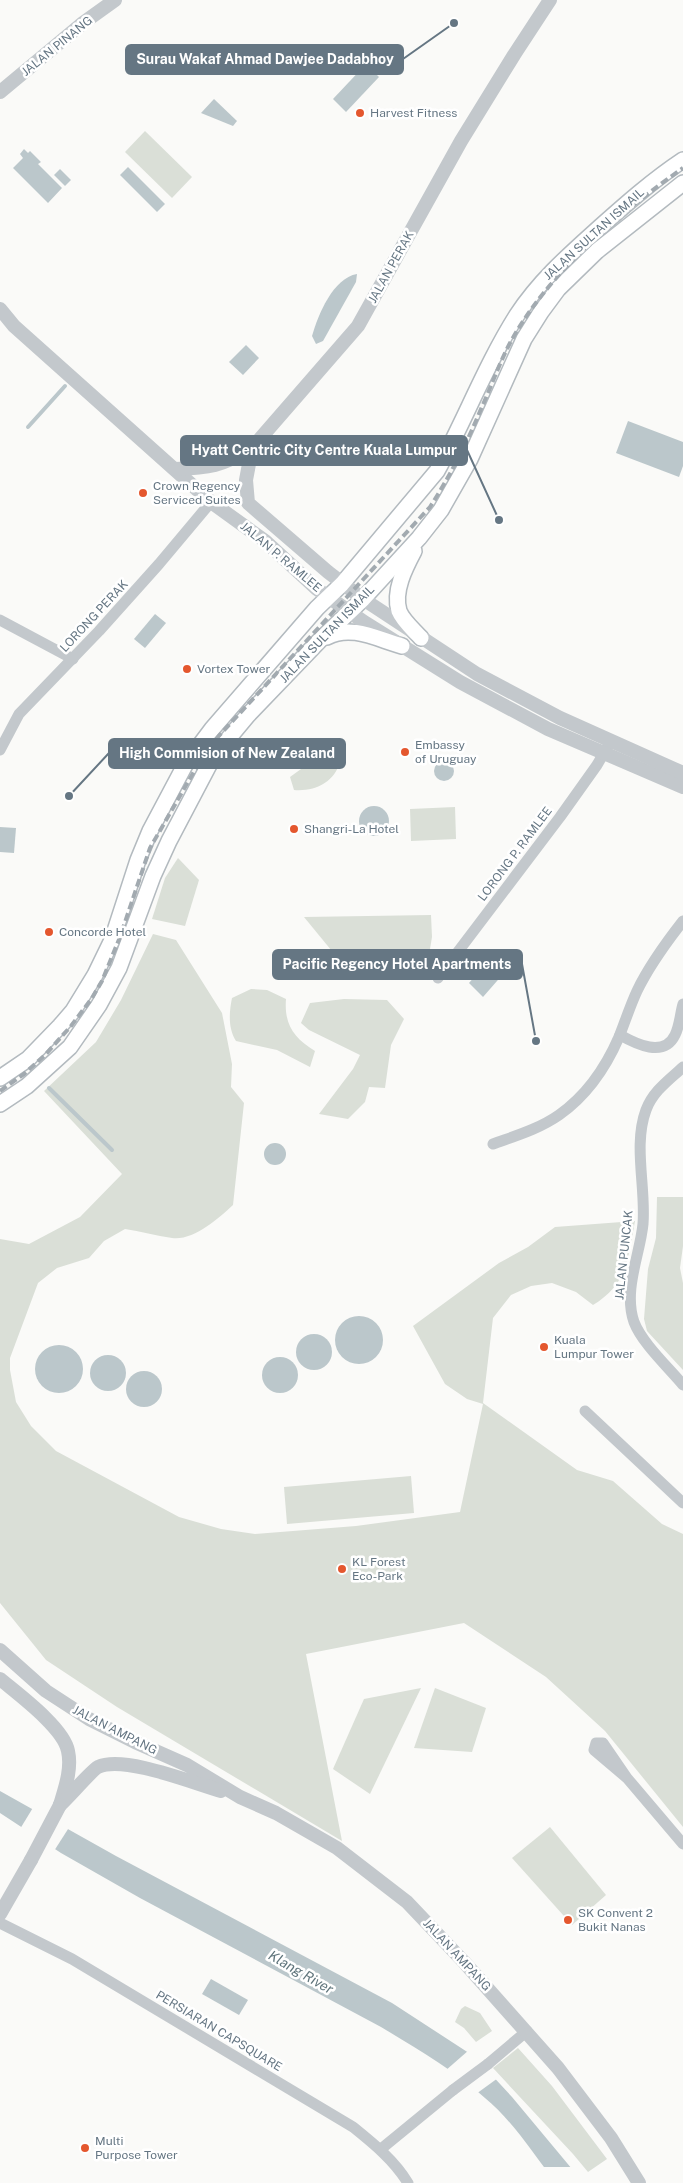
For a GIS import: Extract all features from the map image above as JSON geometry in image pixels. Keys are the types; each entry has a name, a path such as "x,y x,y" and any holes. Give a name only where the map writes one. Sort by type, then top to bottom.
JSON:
{"main road":[{"name":"JALAN SULTAN ISMAIL","path":"0,1078 28,1059 73,1011 95,975 112,940 144,846 185,765 212,729 314,610 323,593 342,584 437,471 506,335 526,302 542,281 646,186 683,160"},
{"name":"JALAN SULTAN ISMAIL","path":"0,1104 27,1086 48,1068 70,1047 85,1027 119,968 153,876 180,818 210,763 248,715 319,641 351,612 420,538 441,510 462,473 524,339 553,297 597,251 683,183"},
{"path":"420,538 401,578 398,605 400,612 421,638"},
{"path":"319,641 337,631 351,631 402,646"}],"street":[{"name":"JALAN PINANG","path":"0,92 83,23 115,0"},
{"name":"JALAN PERAK","path":"175,469 215,466 233,459 252,448 358,326 461,141 550,0"},
{"name":"JALAN P. RAMLEE","path":"0,309 14,326 211,502 265,541 323,593 460,682 554,732 683,773"},
{"name":"JALAN P. RAMLEE","path":"252,448 246,480 248,502 342,584 477,674 560,718 607,748 683,788"},
{"name":"LORONG PERAK","path":"0,750 19,714 73,659 160,564 211,502"},
{"path":"0,620 73,659"},
{"path":"554,732 560,718"},
{"name":"LORONG P. RAMLEE","path":"438,978 537,848 607,748"},
{"path":"493,1144 552,1120 569,1107 592,1082 603,1067 620,1035 635,995 656,957 683,922"},
{"path":"620,1035 637,1044 652,1048 659,1048 669,1044 675,1035 683,1004"},
{"name":"JALAN PUNCAK","path":"683,1067 656,1092 644,1115 642,1148 643,1224 634,1267 632,1296 634,1323 652,1350 683,1385"},
{"path":"585,1411 683,1503"},
{"name":"JALAN AMPANG","path":"0,1650 46,1691 89,1719 186,1765 240,1797 276,1813 337,1848 406,1902 527,2031 571,2084 611,2138 639,2183"},
{"path":"0,1679 41,1714 66,1743 69,1752 68,1773 60,1805 0,1914"},
{"name":"JALAN AMPANG","path":"60,1805 96,1768 106,1764 136,1766 240,1797"},
{"path":"627,1778 683,1844"},
{"name":"PERSIARAN CAPSQUARE","path":"0,1923 72,1959 353,2127 381,2149 396,2164 408,2183"},
{"path":"381,2149 527,2031"},
{"name":"JALAN AMPANG","path":"628,2165 630,2183"}],"shaded area":[{"path":"145,131 192,177 172,198 125,152"},
{"path":"328,747 341,755 336,771 331,778 311,789 294,790 290,777 308,764 322,748"},
{"path":"455,807 456,839 411,841 410,809"},
{"path":"178,858 199,880 185,926 152,919 165,878"},
{"path":"431,915 432,937 429,955 336,956 304,917"},
{"name":"KL Forest Eco-Park","path":"153,934 176,940 222,1013 232,1064 231,1087 244,1103 233,1205 197,1233 180,1238 125,1229 104,1241 89,1258 57,1268 38,1283 10,1358 10,1370 16,1402 31,1426 56,1451 179,1517 221,1529 255,1534 356,1526 460,1512 483,1404 467,1399 445,1384 413,1326 499,1263 528,1247 555,1227 635,1221 628,1258 620,1279 605,1297 593,1305 576,1292 552,1283 531,1286 511,1295 493,1318 483,1403 577,1470 613,1481 662,1524 683,1534 683,1827 605,1731 546,1677 464,1623 306,1654 342,1841 117,1707 46,1660 0,1603 0,1239 29,1244 80,1217 122,1174 44,1091 96,1042 121,1000"},
{"path":"251,989 267,990 286,999 287,1016 292,1030 301,1041 315,1051 310,1067 277,1050 236,1041 233,1036 230,1020 232,998"},
{"path":"344,999 387,1000 404,1019 391,1045 385,1088 369,1087 365,1102 348,1119 319,1114 353,1069 360,1055 309,1030 301,1023 310,1003"},
{"path":"657,1197 683,1197 683,1246 680,1268 683,1283 683,1370 647,1331 644,1319 648,1269 656,1238"},
{"path":"411,1476 414,1513 287,1524 284,1487"},
{"path":"421,1688 370,1794 333,1769 364,1699"},
{"path":"435,1688 486,1708 472,1752 414,1748"},
{"path":"550,1827 606,1895 572,1925 512,1858"},
{"path":"465,2006 480,2013 492,2031 476,2042 464,2028 455,2022 461,2009"},
{"path":"518,2048 552,2086 607,2159 588,2172 493,2068"}],"water":[{"path":"366,64 379,77 346,112 333,99"},
{"path":"214,99 237,121 233,126 201,113"},
{"path":"24,149 28,153 30,151 41,162 38,164 62,188 48,203 13,168 23,158 20,154"},
{"path":"128,167 165,204 157,212 120,175"},
{"path":"60,169 71,180 65,186 54,175"},
{"path":"357,274 356,282 323,341 316,344 312,336 318,318 328,299 341,282"},
{"path":"246,345 259,358 243,375 229,362"},
{"path":"628,421 683,442 683,466 679,477 616,453"},
{"path":"155,614 166,623 145,648 134,639"},
{"path":"444,761 451,764 454,771 451,778 444,781 437,778 434,771 437,764"},
{"path":"374,806 385,810 389,821 385,832 374,836 363,832 359,821 363,810"},
{"path":"0,827 16,828 14,853 0,852"},
{"path":"489,960 504,973 483,997 469,983"},
{"path":"271,1143 279,1143 286,1150 286,1158 279,1165 271,1165 264,1158 264,1150"},
{"path":"359,1316 368,1318 376,1323 381,1331 383,1340 381,1349 376,1357 368,1362 359,1364 350,1362 342,1357 337,1349 335,1340 337,1331 342,1323 350,1318"},
{"path":"314,1334 321,1335 327,1339 331,1345 331,1359 327,1365 321,1369 314,1370 307,1369 301,1365 297,1359 296,1352 297,1345 301,1339 307,1335"},
{"path":"59,1345 68,1347 76,1352 81,1360 83,1369 81,1378 76,1386 68,1391 59,1393 50,1391 42,1386 37,1378 35,1369 37,1360 42,1352 50,1347"},
{"path":"108,1355 115,1356 121,1360 125,1366 125,1380 121,1386 115,1390 108,1391 101,1390 95,1386 91,1380 90,1373 91,1366 95,1360 101,1356"},
{"path":"280,1357 287,1358 293,1362 297,1368 297,1382 293,1388 287,1392 280,1393 273,1392 267,1388 263,1382 262,1375 263,1368 267,1362 273,1358"},
{"path":"144,1371 151,1372 157,1376 161,1382 161,1396 157,1402 151,1406 144,1407 137,1406 131,1402 127,1396 126,1389 127,1382 131,1376 137,1372"},
{"name":"Klang River","path":"0,1791 116,1856 392,2003 475,2057 512,2097 572,2169 556,2183 505,2117 473,2088 448,2069 381,2027 140,1898 61,1853 0,1813"},
{"path":"211,1979 248,2000 239,2015 202,1994"}],"pier":[{"path":"34,1806 70,1826 54,1851 20,1829"},
{"path":"469,2050 498,2078 476,2094 445,2071"},
{"path":"540,2167 574,2167 584,2183 553,2183"}],"waterway":[{"path":"28,427 65,386"},
{"path":"49,1088 112,1150"}],"railway":[{"path":"0,1091 24,1074 45,1055 71,1026 92,998 102,981 120,937 150,848 196,768 216,739 430,507 464,447 510,343 544,292 587,246 610,225 634,204 683,168"}],"place":[{"name":"Surau Wakaf Ahmad Dawjee Dadabhoy","path":"454,23"},
{"name":"Harvest Fitness","path":"360,113"},
{"name":"Crown Regency Serviced Suites","path":"143,493"},
{"name":"Hyatt Centric City Centre Kuala Lumpur","path":"499,520"},
{"name":"Vortex Tower","path":"187,669"},
{"name":"Embassy of Uruguay","path":"405,752"},
{"name":"High Commision of New Zealand","path":"69,796"},
{"name":"Shangri-La Hotel","path":"294,829"},
{"name":"Concorde Hotel","path":"49,932"},
{"name":"Pacific Regency Hotel Apartments","path":"536,1041"},
{"name":"Kuala Lumpur Tower","path":"544,1347"},
{"name":"KL Forest Eco-Park","path":"342,1569"},
{"name":"SK Convent 2 Bukit Nanas","path":"568,1920"},
{"name":"Multi Purpose Tower","path":"85,2148"}]}
